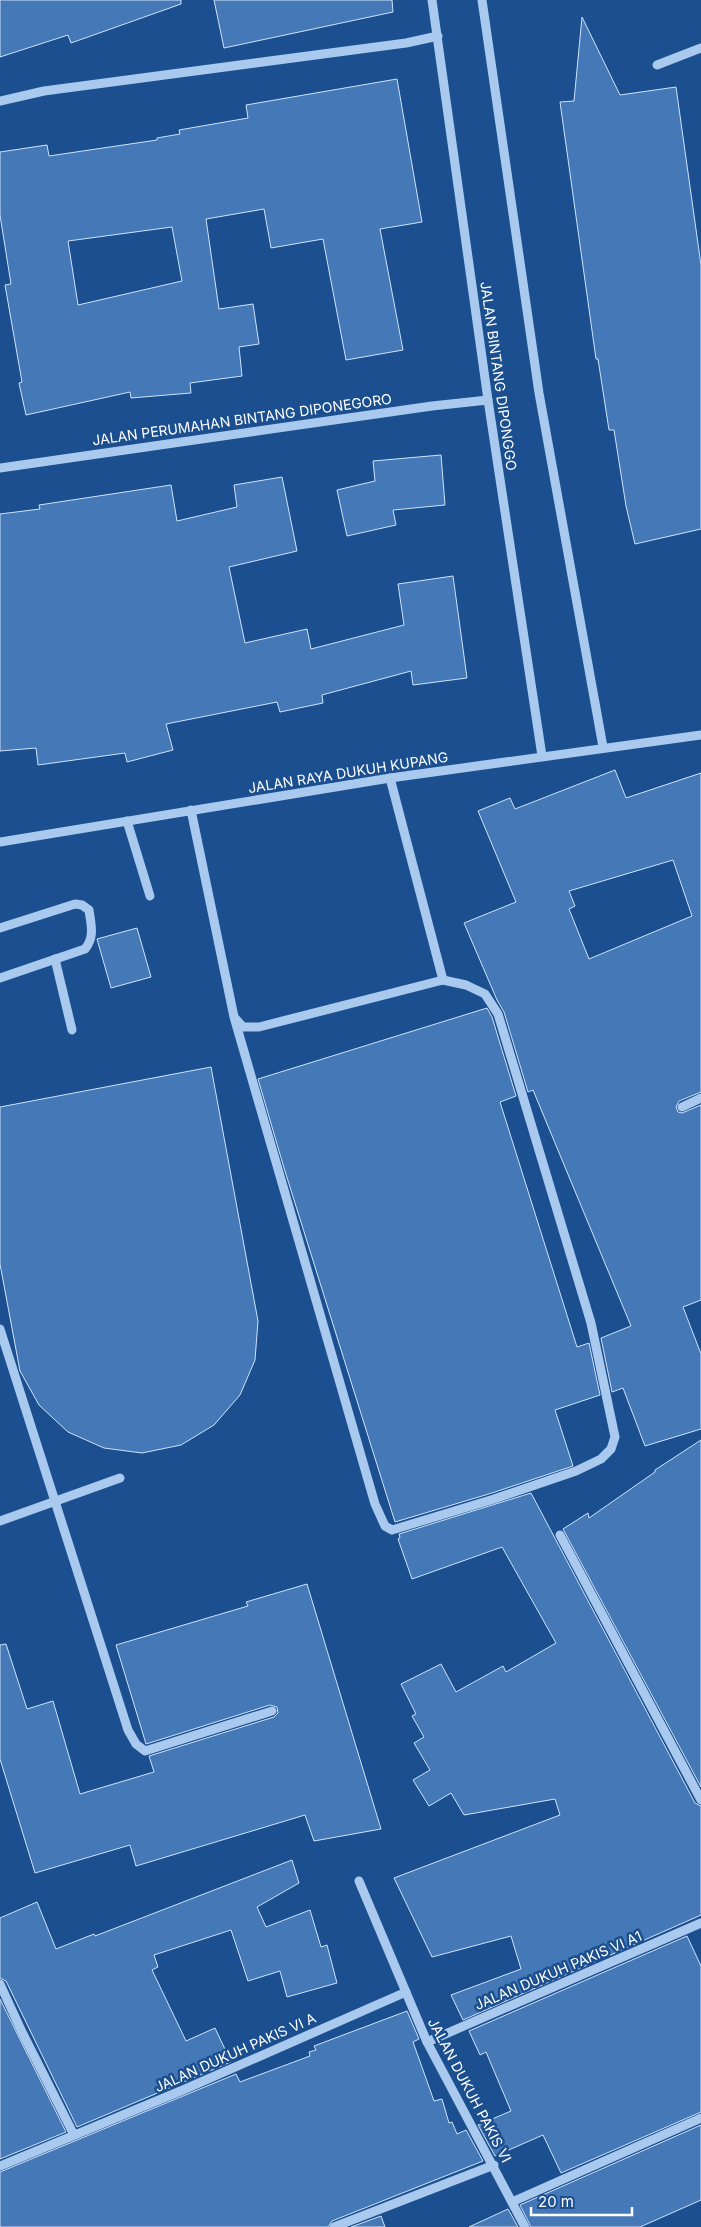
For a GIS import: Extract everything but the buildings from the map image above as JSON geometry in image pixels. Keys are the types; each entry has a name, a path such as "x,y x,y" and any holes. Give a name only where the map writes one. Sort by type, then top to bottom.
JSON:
{"street":[{"name":"JALAN BINTANG DIPONGGO","path":"432,0 488,400 542,756"},
{"path":"482,0 539,393 603,747"},
{"path":"0,101 44,91 406,43 438,36"},
{"path":"657,66 701,48"},
{"name":"JALAN PERUMAHAN BINTANG DIPONEGORO","path":"0,468 432,406 488,400"},
{"name":"JALAN RAYA DUKUH KUPANG","path":"0,842 390,778 603,747 701,735"},
{"path":"390,778 443,980"},
{"path":"191,810 198,852 234,1018 375,1504 385,1526 392,1530 494,1500 576,1472 602,1459 611,1449 615,1437 591,1323 498,1014 485,994 466,985 443,980 259,1027 243,1027 234,1018"},
{"path":"127,821 150,896"},
{"path":"0,928 75,904 82,905 89,910 92,932 90,942 85,949 0,978"},
{"path":"55,959 72,1030"},
{"path":"682,1107 701,1098"},
{"path":"0,1329 128,1730 136,1744 145,1751 272,1711"},
{"path":"0,1521 120,1478"},
{"path":"560,1535 701,1800"},
{"name":"JALAN DUKUH PAKIS VI","path":"359,1881 427,2042 494,2165 525,2227"},
{"name":"JALAN DUKUH PAKIS VI A1","path":"427,2042 701,1923"},
{"path":"0,1984 74,2135"},
{"name":"JALAN DUKUH PAKIS VI A","path":"0,2166 182,2090 406,1992"},
{"path":"512,2202 701,2118"},
{"path":"334,2227 494,2165"}]}
